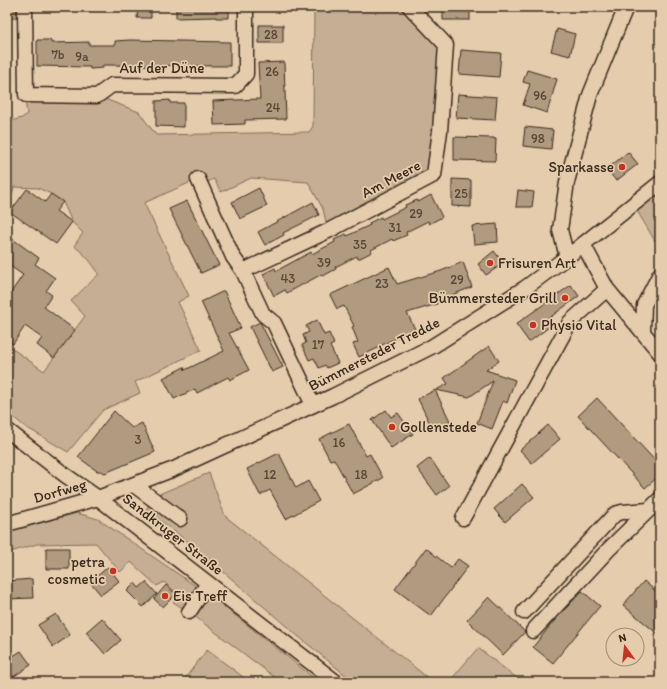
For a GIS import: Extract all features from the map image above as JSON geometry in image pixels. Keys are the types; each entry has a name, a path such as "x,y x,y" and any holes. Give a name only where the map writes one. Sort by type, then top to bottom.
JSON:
{"street":[{"name":"Auf der Düne","path":"25,7 26,95 97,96 112,85 235,86 246,74 246,7"},
{"name":"Am Meere","path":"243,271 334,228 434,175 440,131 446,45 410,7"},
{"path":"567,257 560,230 567,182 590,95 626,7"},
{"path":"198,179 233,257 243,271 263,314 274,323 313,405"},
{"name":"Bümmersteder Tredde","path":"98,498 174,469 313,405 433,346 525,288 567,257 660,183"},
{"path":"583,244 607,290 660,353"},
{"path":"643,332 644,305 660,274"},
{"path":"463,518 570,322 607,290"},
{"name":"Sandkruger Straße","path":"7,430 98,498 336,682"},
{"path":"134,485 180,519"},
{"name":"Dorfweg","path":"7,524 98,498"},
{"path":"533,631 609,549 660,499"},
{"path":"524,612 615,514 649,510"},
{"path":"189,612 208,583"}],"shaded area":[{"path":"314,7 410,7 446,45 434,175 328,231 323,209 308,182 251,178 221,192 214,179 201,185 198,179 144,203 189,296 178,302 201,350 135,382 140,393 103,410 68,452 24,426 7,412 7,345 44,371 85,316 71,301 99,274 82,252 74,246 83,233 72,222 63,202 51,194 38,188 14,187 7,214 7,122 22,118 27,114 25,100 97,96 139,112 156,135 309,132 313,126"},
{"path":"660,183 660,237 655,241 633,204"},
{"path":"209,473 225,516 433,682 354,682 293,632 196,548 146,510 152,497"},
{"path":"77,513 98,519 216,600 319,682 281,682 189,612 173,602 179,595 164,582 157,586 131,562 120,572 96,543 37,544 7,553 7,532"},
{"path":"478,648 522,682 449,682"},
{"path":"207,650 250,682 182,682"}],"building":[{"path":"7,7 17,7 17,18 7,18"},
{"path":"138,7 151,7 151,18 137,18"},
{"path":"176,7 229,7 229,18 176,18"},
{"path":"443,7 470,7 470,20 443,20"},
{"path":"259,25 283,25 283,43 259,43"},
{"path":"557,29 575,34 570,56 551,51"},
{"path":"37,40 51,40 51,43 89,42 89,45 115,45 115,41 130,40 230,42 230,66 103,65 103,68 90,69 90,67 37,66"},
{"path":"461,50 501,53 499,77 459,74"},
{"path":"284,62 286,119 245,120 245,124 214,125 213,101 260,99 258,63"},
{"path":"527,70 557,79 547,113 523,105 530,84 523,82"},
{"path":"458,94 497,97 495,120 456,118"},
{"path":"170,100 170,103 184,103 184,127 156,126 156,101"},
{"path":"525,127 553,130 551,149 523,146"},
{"path":"454,137 496,139 495,161 454,160"},
{"name":"Sparkasse","path":"628,152 638,164 616,181 607,169"},
{"path":"452,179 471,180 471,207 452,206"},
{"path":"259,188 267,206 240,219 232,202"},
{"path":"27,189 45,202 51,194 63,202 56,211 72,222 56,244 10,212"},
{"path":"518,190 534,192 532,207 516,207"},
{"path":"431,195 442,217 429,224 428,221 406,232 407,235 393,241 392,239 371,250 372,252 358,259 357,256 335,267 336,269 323,276 322,274 287,293 285,290 274,296 263,274 275,268 276,271 311,252 312,254 335,242 334,240 346,234 347,236 370,225 369,223 381,217 382,219 406,207 405,205 417,200 418,202"},
{"path":"187,201 219,265 201,273 169,209"},
{"path":"313,202 319,215 283,233 284,235 265,245 258,232"},
{"path":"497,224 498,242 474,244 472,226"},
{"path":"7,235 39,258 35,264 55,278 46,291 52,295 44,307 75,330 54,358 37,345 42,338 25,326 13,344 7,340 7,298 23,275 7,264"},
{"name":"Frisuren Art","path":"494,251 500,259 501,265 486,275 478,264"},
{"path":"463,262 472,287 437,301 437,304 407,313 415,329 359,357 353,344 358,342 352,327 354,326 344,306 337,309 330,295 389,267 397,284 441,271"},
{"path":"571,285 579,296 545,321 549,327 529,342 516,324"},
{"path":"224,291 241,328 229,333 249,370 230,380 228,377 197,393 195,389 174,399 163,378 184,367 185,370 224,351 201,302"},
{"path":"317,320 324,335 329,333 334,344 330,346 338,363 327,368 325,365 319,368 314,358 309,360 302,345 306,343 303,335 309,332 306,326"},
{"path":"260,322 283,367 272,372 250,327"},
{"path":"489,346 499,361 486,370 515,380 507,403 503,401 492,429 477,423 493,381 469,397 436,390 448,384 444,378"},
{"path":"435,390 450,421 433,430 418,399"},
{"path":"597,398 660,466 660,475 645,488 578,416"},
{"name":"Gollenstede","path":"386,410 391,417 398,413 413,434 391,448 372,420"},
{"path":"114,411 132,428 142,423 155,452 105,473 97,471 78,457"},
{"path":"349,424 366,456 370,454 383,478 353,494 334,459 330,460 319,439"},
{"path":"548,425 560,439 532,463 520,450"},
{"path":"279,453 296,488 308,481 319,501 286,519 270,490 260,495 247,469"},
{"path":"430,458 449,486 437,495 417,468"},
{"path":"522,484 534,497 505,522 494,509"},
{"path":"46,548 69,548 69,569 46,569"},
{"path":"426,548 451,568 458,559 468,566 431,616 395,589"},
{"path":"108,567 119,581 101,595 90,582"},
{"path":"32,579 33,598 7,599 7,581"},
{"path":"644,581 660,595 660,636 623,605"},
{"path":"146,582 157,594 143,607 127,591 135,583 139,588"},
{"name":"Eis Treff","path":"166,585 176,594 163,607 154,599"},
{"path":"582,591 600,606 553,663 533,647 554,621"},
{"path":"489,597 525,632 503,655 467,620"},
{"path":"56,614 70,635 53,647 38,625"},
{"path":"102,618 121,640 105,654 86,632"},
{"path":"21,651 31,665 7,681 7,660"}],"place":[{"name":"Sparkasse","path":"622,167"},
{"name":"Frisuren Art","path":"490,263"},
{"name":"Bümmersteder Grill","path":"565,298"},
{"name":"Physio Vital","path":"533,325"},
{"name":"Gollenstede","path":"392,427"},
{"name":"petra cosmetic","path":"113,571"},
{"name":"Eis Treff","path":"165,596"}]}
